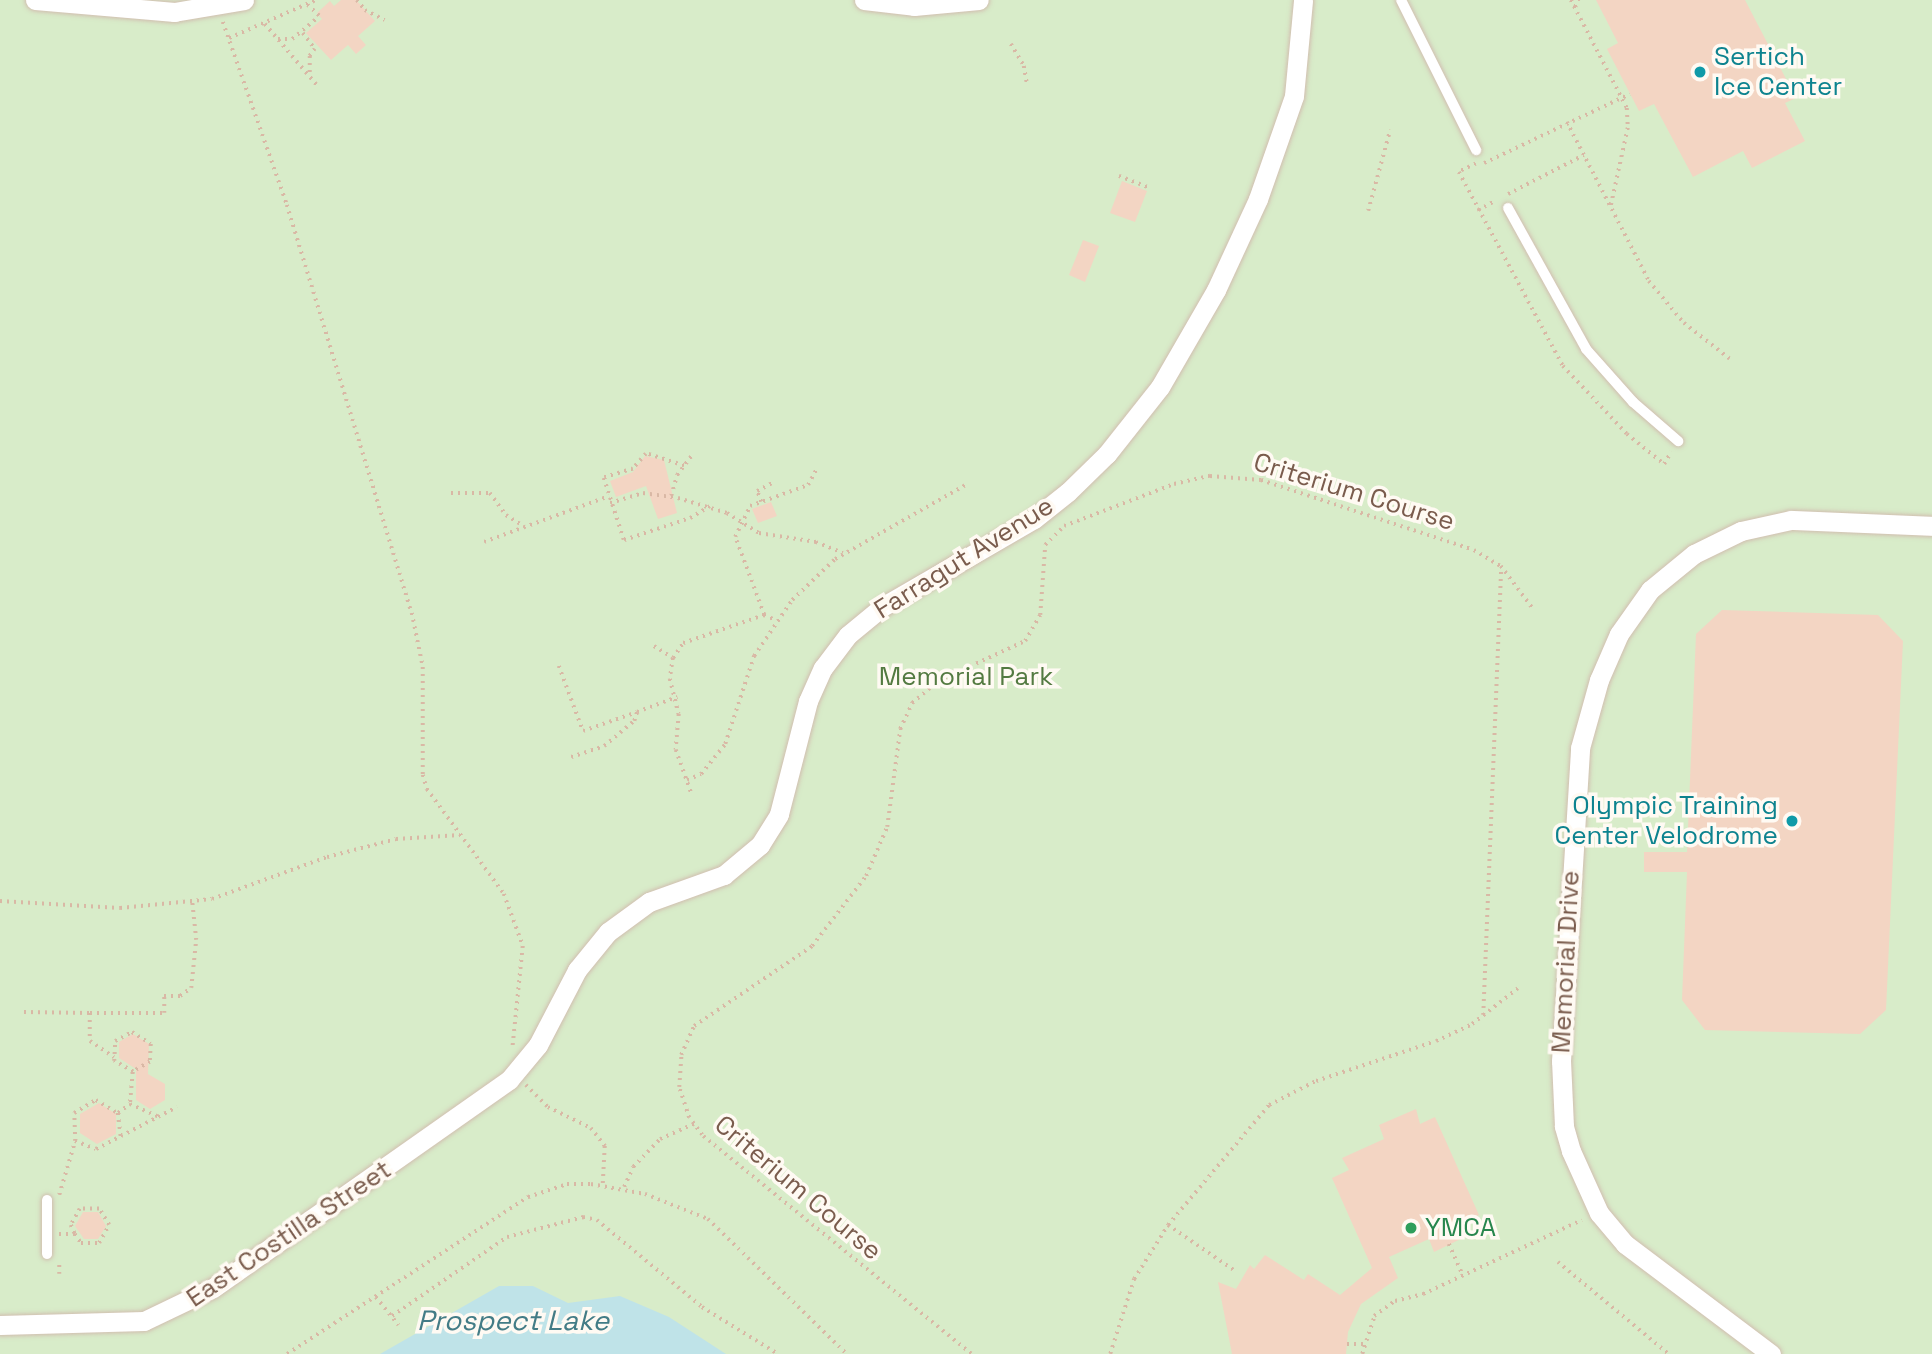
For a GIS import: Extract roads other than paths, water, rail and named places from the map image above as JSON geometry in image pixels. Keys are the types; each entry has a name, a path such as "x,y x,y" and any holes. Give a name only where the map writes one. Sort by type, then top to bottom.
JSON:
{"street":[{"path":"35,0 174,12 217,8 244,0"},
{"path":"864,0 914,6 979,0"},
{"name":"Farragut Avenue","path":"538,1045 577,970 608,932 649,902 724,875 771,831 808,701 824,668 848,635 882,607 1015,530 1068,492 1107,454 1160,387 1216,290 1258,199 1294,96 1303,0"},
{"name":"Memorial Drive","path":"1771,1354 1625,1244 1599,1213 1579,1176 1564,1126 1561,1061 1576,771 1592,702 1619,634 1650,590 1672,570 1741,531 1791,520 1932,526"},
{"name":"East Costilla Street","path":"0,1325 125,1324 189,1303 489,1096 521,1067 538,1045"}],"lane":[{"path":"1401,0 1476,150"},
{"path":"1508,208 1586,349 1633,402 1678,441"},
{"path":"47,1200 47,1254"}],"water":[{"name":"Prospect Lake","path":"499,1286 533,1286 568,1303 620,1296 669,1317 726,1354 380,1354"}],"place":[{"name":"Sertich Ice Center","path":"1700,72"},
{"name":"Olympic Training Center Velodrome","path":"1792,821"},
{"name":"YMCA","path":"1411,1228"}],"park label":[{"name":"Memorial Park","path":"966,677"}]}
